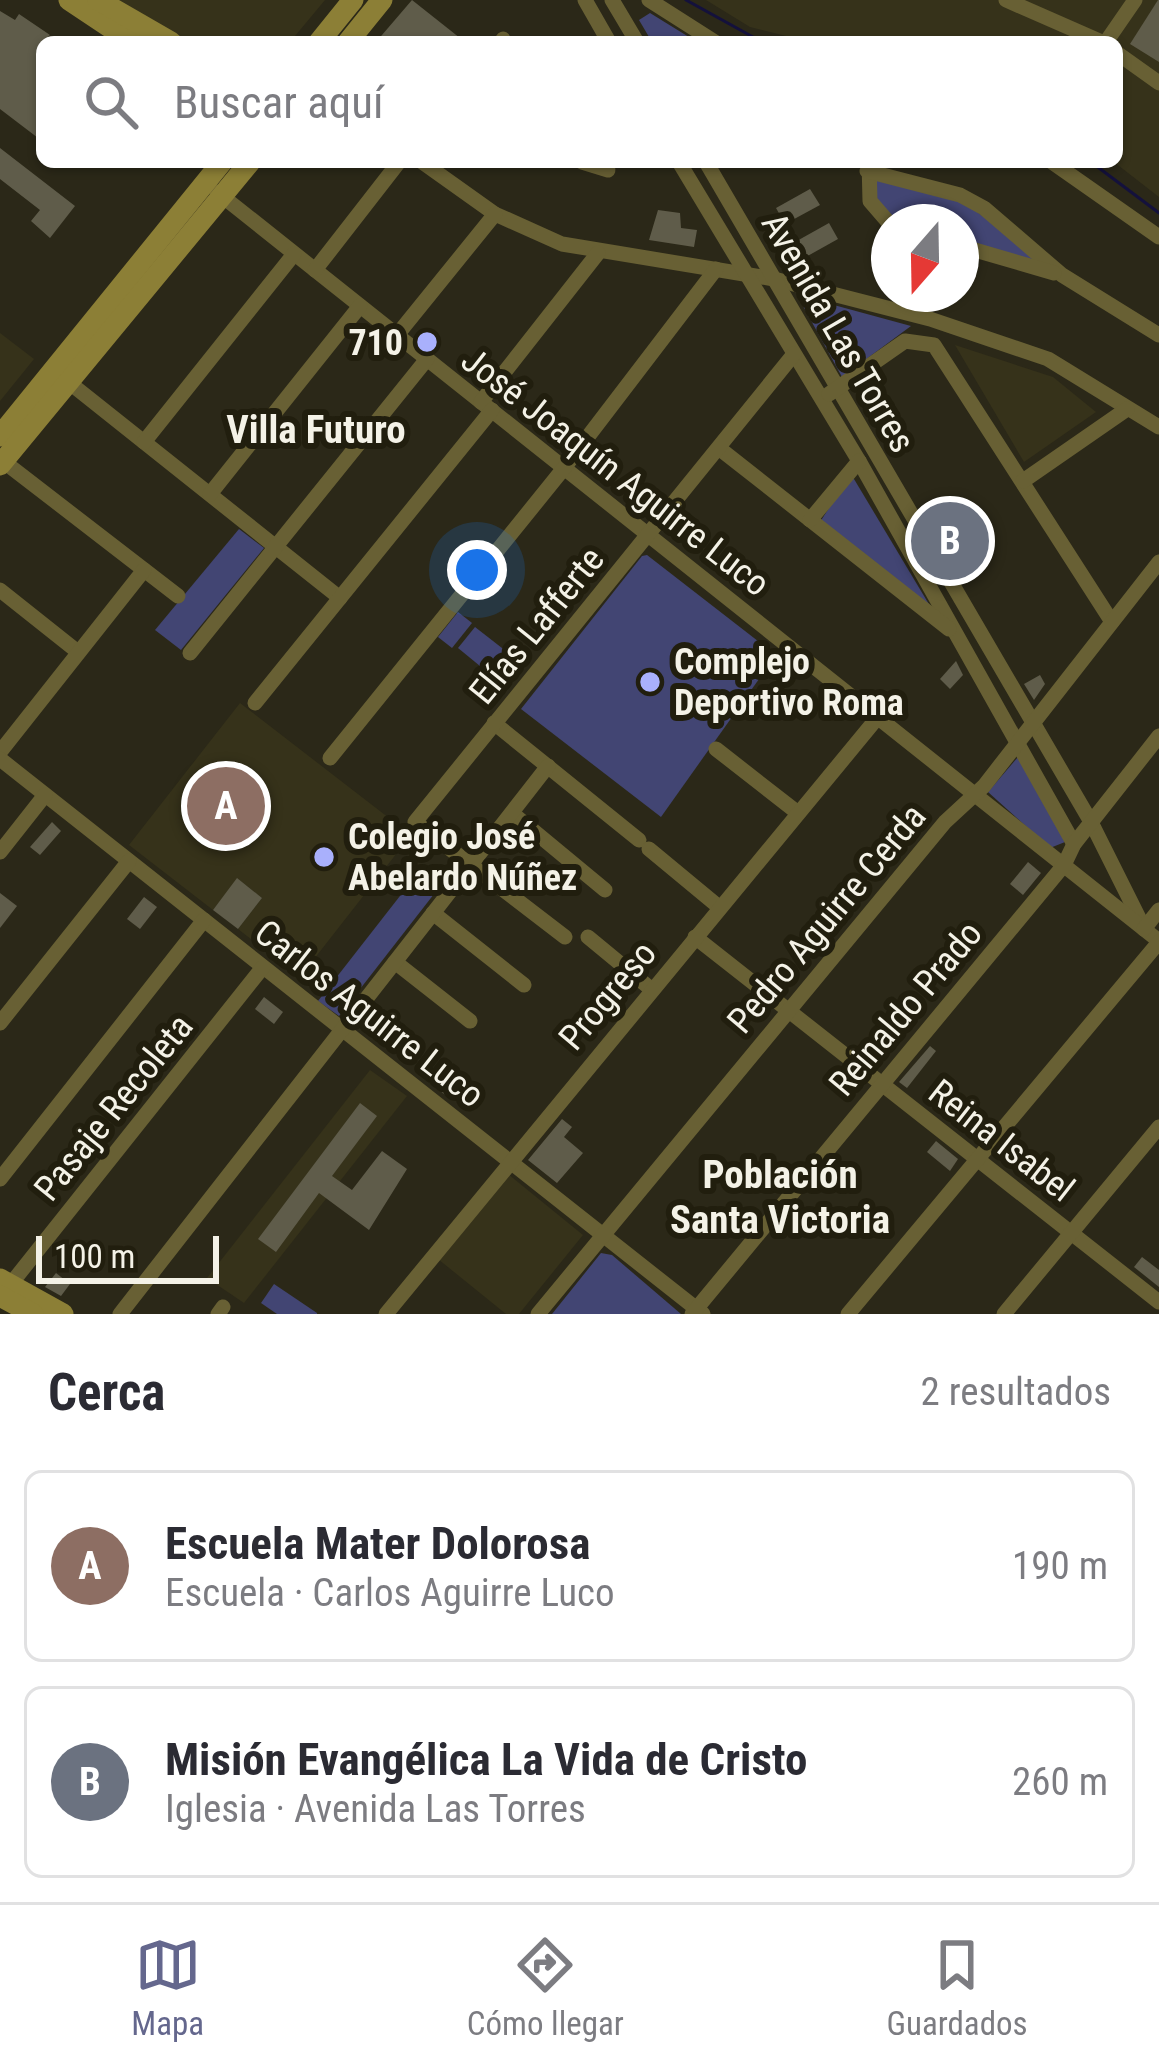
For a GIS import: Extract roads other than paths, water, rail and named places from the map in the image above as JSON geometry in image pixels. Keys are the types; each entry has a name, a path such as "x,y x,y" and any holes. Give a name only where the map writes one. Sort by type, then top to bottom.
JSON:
{"main road":[{"path":"69,0 123,36"},
{"path":"98,0 161,36"},
{"path":"324,36 353,0"},
{"path":"353,36 382,0"},
{"path":"213,190 220,168"},
{"path":"2,463 61,375 213,190 242,168"},
{"path":"0,436 61,375"},
{"path":"3,1286 33,1314"},
{"path":"3,1286 63,1314"}],"street":[{"path":"606,36 586,0 614,0 634,36"},
{"path":"649,0 706,36"},
{"path":"1006,0 1090,36"},
{"path":"1108,36 1135,0"},
{"path":"1123,57 1159,83"},
{"path":"315,270 395,168"},
{"path":"430,168 495,214 544,238 598,254 774,279 930,319 1048,358 1159,427"},
{"path":"602,168 608,170"},
{"name":"Avenida Las Torres","path":"682,168 859,461 1074,844"},
{"name":"Avenida Las Torres","path":"709,168 1091,822 1144,928"},
{"path":"868,168 873,204"},
{"path":"874,168 960,195 1063,275 1159,335"},
{"path":"1060,168 1159,238"},
{"name":"José Joaquín Aguirre Luco","path":"213,190 1159,942"},
{"name":"Avenida Las Torres","path":"710,216 730,204"},
{"path":"397,335 495,214"},
{"path":"979,251 1063,275"},
{"path":"143,442 294,254"},
{"path":"255,704 598,254"},
{"path":"330,758 565,468 716,268"},
{"path":"210,494 360,306"},
{"path":"821,399 905,341 925,341 941,352 1112,622"},
{"name":"Elías Lafferte","path":"472,864 415,822 794,354"},
{"path":"190,653 427,359"},
{"path":"61,375 340,598"},
{"path":"1023,481 1126,409"},
{"path":"720,449 956,634"},
{"path":"810,520 859,461"},
{"path":"2,463 178,596"},
{"name":"Pedro Aguirre Cerda","path":"538,1314 787,1010 1017,744 1159,562"},
{"path":"0,756 144,570"},
{"path":"0,590 79,652"},
{"name":"Progreso","path":"386,1314 508,1160 878,717"},
{"path":"494,723 719,908"},
{"name":"Reinaldo Prado","path":"697,1312 1064,865 1074,844 1159,736"},
{"path":"716,749 798,813"},
{"name":"Carlos Aguirre Luco","path":"0,756 697,1312"},
{"path":"120,1314 548,766"},
{"path":"0,852 45,795"},
{"path":"512,813 605,890"},
{"path":"0,1023 129,861"},
{"path":"472,864 565,937"},
{"path":"1144,928 1159,910"},
{"path":"433,913 524,985"},
{"path":"0,1179 204,920"},
{"name":"Reina Isabel","path":"694,937 1159,1302"},
{"path":"588,938 651,988"},
{"path":"848,1314 1159,942"},
{"path":"395,962 470,1021"},
{"name":"Pasaje Recoleta","path":"3,1286 263,967"},
{"path":"1004,1314 1159,1127"}],"waterway":[{"path":"686,0 751,36"},
{"path":"1099,168 1159,213"}],"place":[{"name":"710","path":"427,342"},
{"name":"Misión Evangélica La Vida de Cristo","path":"950,541"},
{"name":"Complejo Deportivo Roma","path":"650,682"},
{"name":"Escuela Mater Dolorosa","path":"226,806"},
{"name":"Colegio José Abelardo Núñez","path":"324,857"}],"district":[{"name":"Villa Futuro","path":"316,429"},
{"name":"Población Santa Victoria","path":"780,1196"}]}
